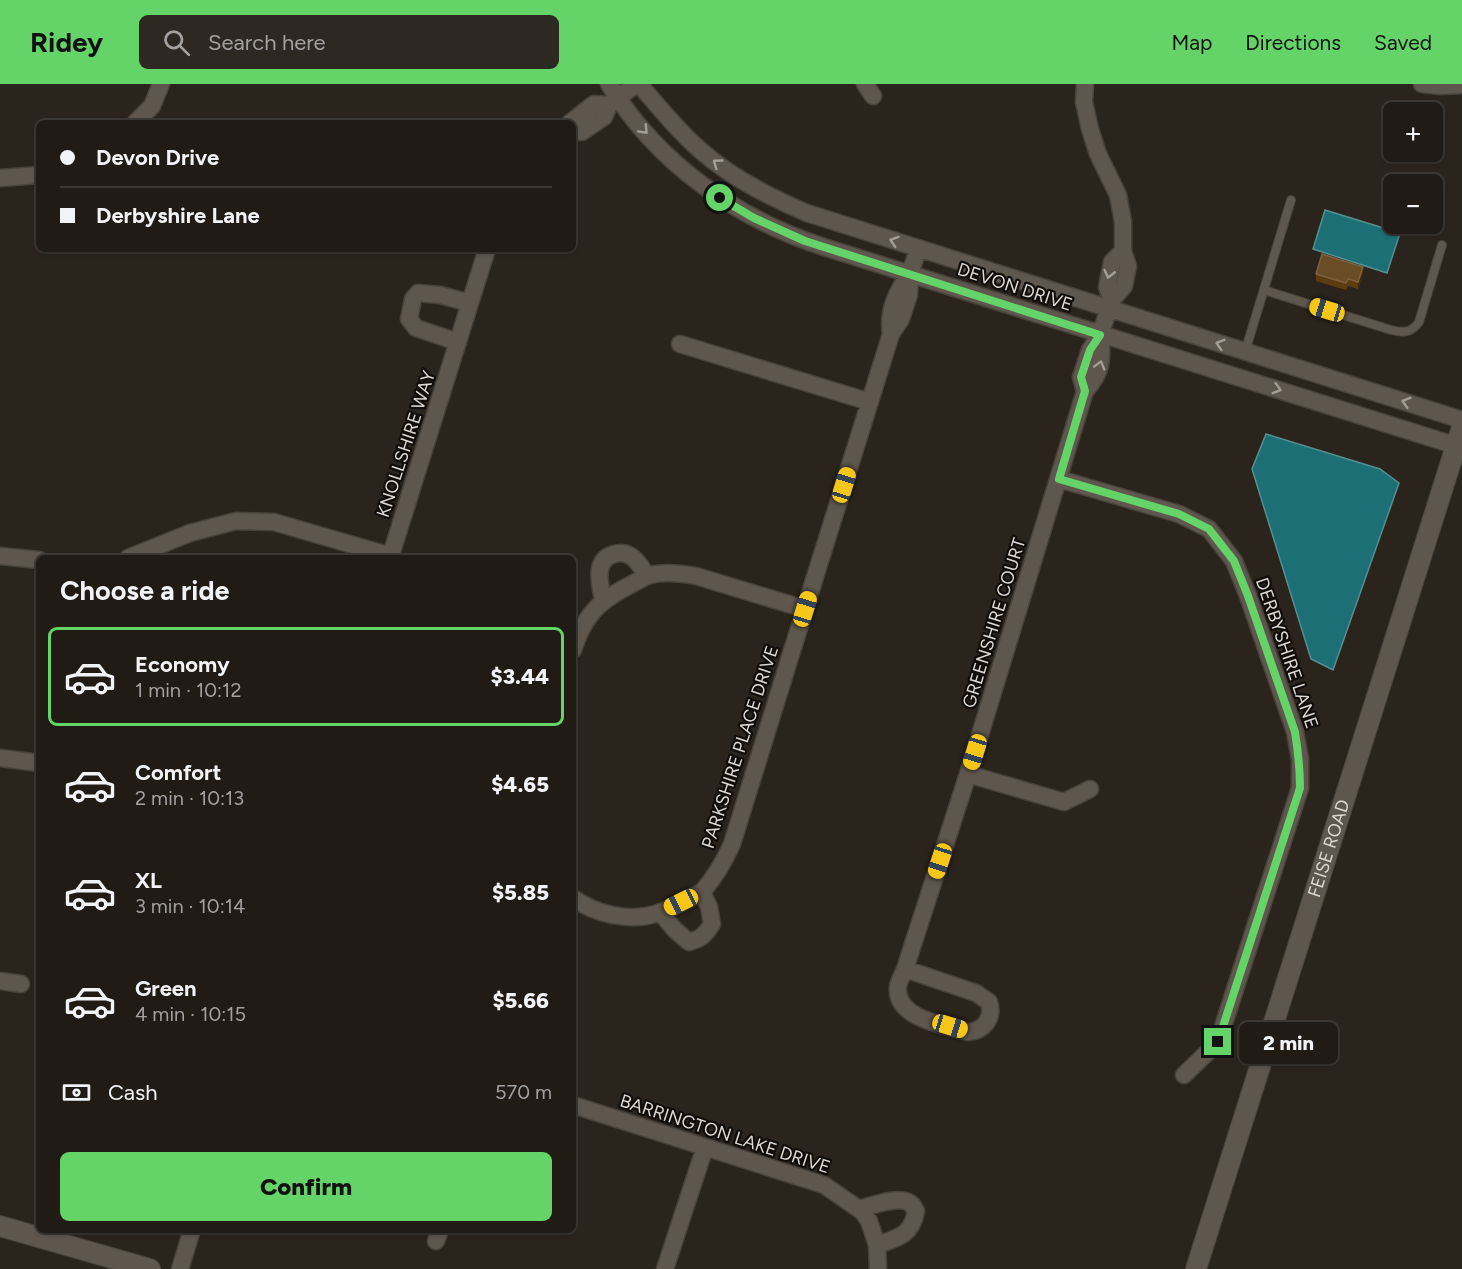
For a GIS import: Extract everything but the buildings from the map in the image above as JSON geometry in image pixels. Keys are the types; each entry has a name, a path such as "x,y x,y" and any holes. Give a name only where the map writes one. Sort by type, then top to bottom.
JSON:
{"street":[{"path":"138,120 152,106 161,84"},
{"path":"574,120 594,104 638,84"},
{"name":"DEVON DRIVE","path":"638,84 699,150 743,181 807,213 918,249 1111,305 1245,352 1462,420"},
{"path":"1085,84 1084,102 1090,129 1098,154 1118,195 1123,222 1123,251 1112,262 1107,287 1111,305"},
{"path":"1422,84 1462,85"},
{"path":"576,132 582,132 603,117 612,96"},
{"name":"DEVON DRIVE","path":"612,96 681,168 706,188 743,212 805,241 1237,377 1459,437"},
{"path":"0,178 36,175"},
{"name":"PARKSHIRE PLACE DRIVE","path":"576,900 603,913 633,917 660,912 702,892 722,867 732,844 891,334 889,320 895,300 909,274 918,249"},
{"name":"KNOLLSHIRE WAY","path":"391,555 486,252"},
{"path":"458,342 416,328 409,319 409,311 418,293 470,303"},
{"name":"GREENSHIRE COURT","path":"905,969 976,993 989,1002 991,1014 984,1027 968,1032 912,1014 900,1003 898,987 968,774 1059,479 1085,391 1081,377 1090,350 1100,335 1111,305"},
{"path":"680,344 870,402"},
{"path":"1237,377 1245,352"},
{"name":"FEISE ROAD","path":"1197,1269 1459,437"},
{"name":"DERBYSHIRE LANE","path":"1059,479 1179,514 1209,529 1234,561 1295,732 1300,759 1300,788 1218,1042 1184,1075"},
{"path":"144,555 159,552 190,533 236,520 274,522 383,555"},
{"path":"603,600 599,570 602,562 610,554 621,552 633,557 647,576"},
{"path":"0,556 36,560"},
{"path":"576,644 584,626 599,603 656,573 696,576 805,609"},
{"path":"0,758 36,763"},
{"path":"968,774 1064,802 1090,789"},
{"path":"660,912 689,942 697,940 705,936 712,924 709,907 702,892"},
{"path":"0,981 21,984"},
{"name":"BARRINGTON LAKE DRIVE","path":"576,1106 825,1185 859,1209 869,1221 877,1245 878,1269"},
{"path":"665,1269 705,1147"},
{"path":"859,1209 886,1201 903,1200 910,1203 916,1211 914,1224 900,1237 877,1245"},
{"path":"0,1226 150,1269"},
{"path":"180,1269 191,1233"}],"lane":[{"path":"1245,352 1291,200"},
{"path":"1264,290 1391,330 1410,332 1419,322 1442,245"}],"water":[{"path":"1325,210 1383,228 1383,234 1400,234 1387,273 1313,249"},
{"path":"1266,434 1380,469 1399,483 1333,670 1311,659 1252,469"}],"route":[{"path":"720,198 754,218 805,241 1100,335 1090,350 1081,377 1085,391 1059,479 1179,514 1209,529 1234,561 1295,732 1300,759 1300,788 1218,1042"}]}
